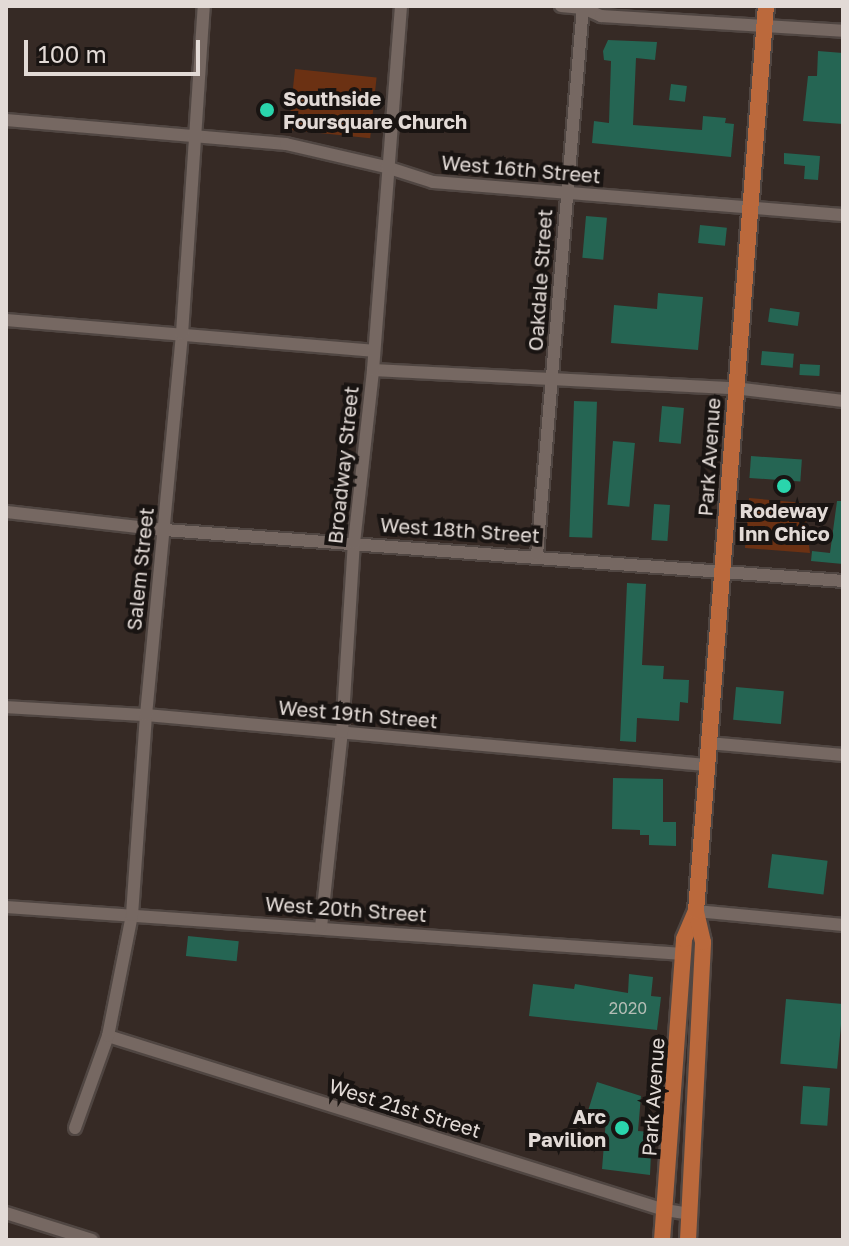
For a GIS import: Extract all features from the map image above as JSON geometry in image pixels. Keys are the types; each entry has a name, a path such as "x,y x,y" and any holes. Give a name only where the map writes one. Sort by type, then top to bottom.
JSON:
{"main road":[{"name":"Park Avenue","path":"688,1240 703,942 696,911 734,388 766,6"},
{"name":"Park Avenue","path":"662,1240 684,939 696,911"}],"street":[{"name":"Salem Street","path":"75,1128 108,1036 132,915 146,715 182,334 204,6"},
{"name":"Broadway Street","path":"321,927 342,732 354,543 373,370 386,167 401,6"},
{"path":"561,6 583,7 601,16 843,31"},
{"name":"Oakdale Street","path":"537,555 554,382 566,194 583,7"},
{"name":"West 16th Street","path":"6,120 286,144 386,167 433,182 843,215"},
{"path":"6,320 373,351"},
{"path":"373,370 554,382 734,388 843,401"},
{"name":"West 18th Street","path":"6,512 165,530 537,555 843,581"},
{"name":"West 19th Street","path":"6,707 146,715 706,765"},
{"path":"708,743 843,755"},
{"name":"West 20th Street","path":"6,907 683,954"},
{"path":"696,911 843,925"},
{"name":"West 21st Street","path":"108,1036 665,1210 690,1214"},
{"path":"6,1213 92,1240"}],"shaded area":[{"path":"295,69 377,78 370,138 289,130"},
{"path":"749,498 804,503 810,553 745,548"}],"building":[{"path":"608,40 657,42 655,60 636,58 633,125 702,130 703,116 726,118 725,123 734,124 731,157 592,143 594,121 609,123 611,61 604,60 603,51"},
{"path":"818,51 843,53 843,124 803,121 808,76 817,76"},
{"path":"671,84 687,86 685,102 669,100"},
{"path":"784,153 820,156 818,180 804,179 805,166 784,164"},
{"path":"586,216 607,218 603,260 582,258"},
{"path":"700,225 727,228 725,246 698,243"},
{"path":"658,293 703,297 698,350 611,343 614,305 657,309"},
{"path":"770,308 800,312 798,326 768,322"},
{"path":"762,351 794,354 793,368 761,365"},
{"path":"800,364 820,365 819,376 799,375"},
{"path":"574,401 597,402 592,538 569,537"},
{"path":"662,406 684,408 681,444 659,442"},
{"path":"613,441 635,443 629,507 607,505"},
{"path":"751,456 802,460 800,482 749,478"},
{"path":"837,501 843,501 843,564 811,561 812,551 830,553"},
{"path":"654,504 670,505 667,541 651,540"},
{"path":"627,583 646,584 642,665 664,666 663,679 689,680 688,703 680,702 679,721 637,718 636,742 620,741"},
{"path":"736,687 784,691 781,724 733,720"},
{"path":"613,778 663,779 663,822 676,822 676,846 649,845 649,835 640,835 640,830 612,829"},
{"path":"772,854 828,861 823,895 768,888"},
{"path":"188,936 239,941 237,961 186,956"},
{"path":"629,974 653,977 651,996 661,997 657,1030 529,1016 533,984 574,989 575,984 628,993"},
{"path":"786,999 843,1004 837,1069 780,1064"},
{"name":"Arc Pavilion","path":"597,1082 641,1096 638,1131 652,1132 650,1175 602,1169 606,1119 588,1111"},
{"path":"803,1086 830,1088 827,1126 800,1124"}],"place":[{"name":"Southside Foursquare Church","path":"267,110"},
{"name":"Rodeway Inn Chico","path":"784,486"},
{"name":"Arc Pavilion","path":"622,1128"}]}
